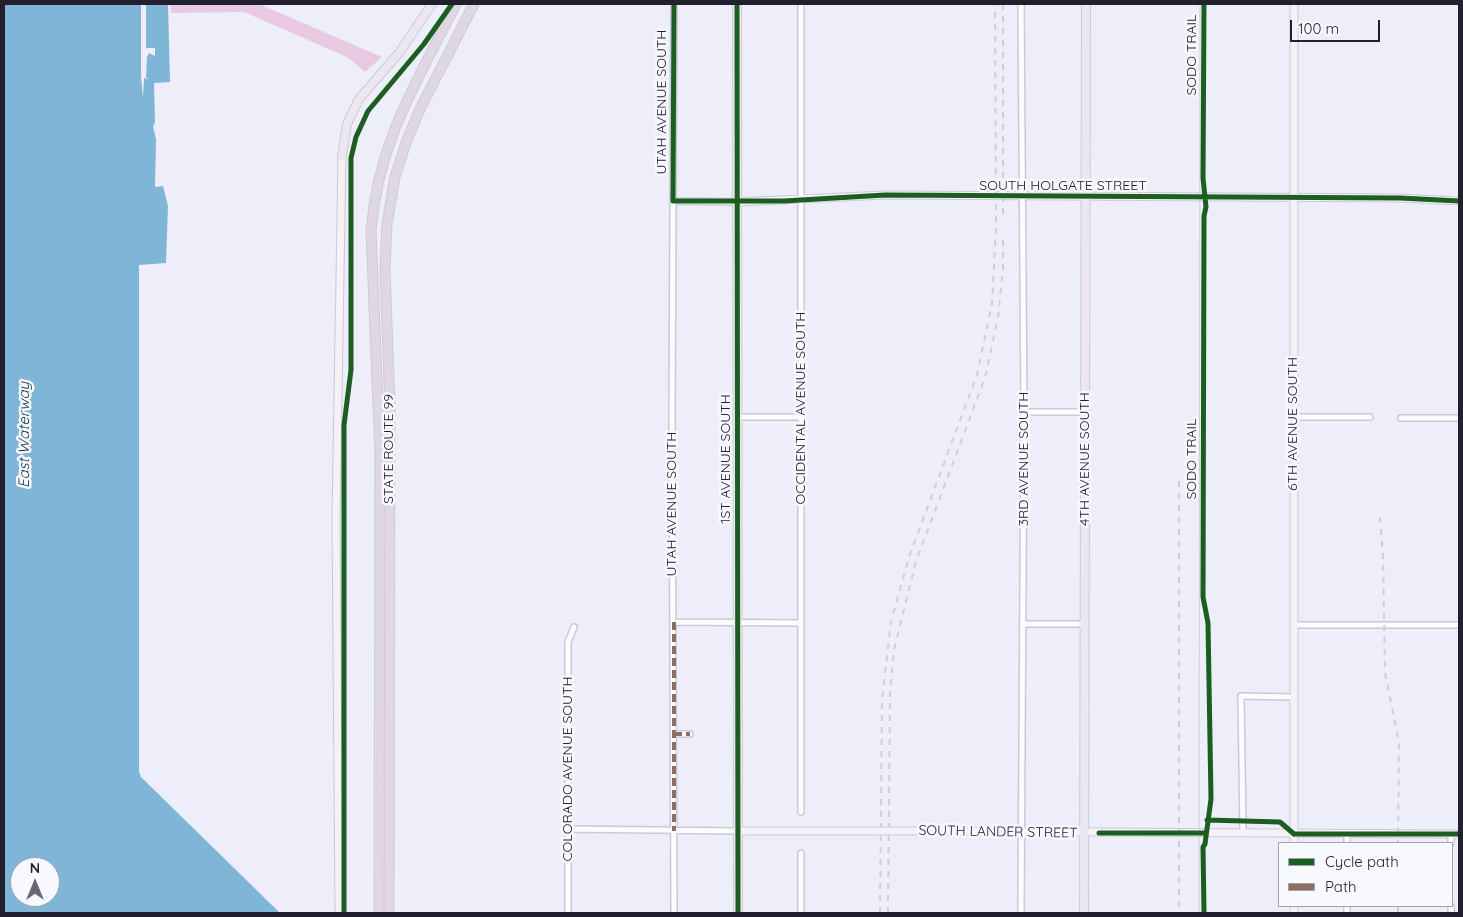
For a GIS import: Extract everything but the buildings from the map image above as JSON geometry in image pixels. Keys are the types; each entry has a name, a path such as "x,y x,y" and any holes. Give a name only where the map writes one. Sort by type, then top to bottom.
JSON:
{"highway":[{"name":"STATE ROUTE 99","path":"379,913 380,453 372,231 377,181 386,150 408,96 456,4"},
{"name":"STATE ROUTE 99","path":"389,913 390,410 385,268 387,233 391,196 400,162 421,106 474,4"}],"main road":[{"path":"339,913 336,516 342,156 347,124 359,99 399,53 432,4"},
{"name":"1ST AVENUE SOUTH","path":"737,4 738,913"},
{"name":"4TH AVENUE SOUTH","path":"1084,913 1086,4"},
{"name":"6TH AVENUE SOUTH","path":"1294,4 1294,842"},
{"name":"SOUTH HOLGATE STREET","path":"737,202 885,196 1400,198 1457,202 1459,196"},
{"name":"SOUTH LANDER STREET","path":"738,832 1455,834"}],"street":[{"name":"UTAH AVENUE SOUTH","path":"674,4 674,913"},
{"name":"OCCIDENTAL AVENUE SOUTH","path":"801,4 801,812"},
{"name":"3RD AVENUE SOUTH","path":"1021,4 1024,412 1021,913"},
{"name":"SOUTH HOLGATE STREET","path":"673,201 737,202"},
{"path":"1024,412 1085,412"},
{"path":"737,417 801,417"},
{"path":"1293,417 1370,417"},
{"path":"1401,418 1459,418"},
{"path":"674,622 801,623"},
{"path":"1023,624 1084,624"},
{"path":"1294,625 1459,625"},
{"name":"COLORADO AVENUE SOUTH","path":"568,913 568,642 574,627"},
{"path":"1242,833 1241,696 1294,696"},
{"path":"674,734 690,734"},
{"name":"SOUTH LANDER STREET","path":"568,829 738,832"},
{"path":"1347,834 1347,842"},
{"path":"801,853 801,913"}],"shaded area":[{"path":"170,4 259,4 382,57 365,72 347,57 244,12 171,13"}],"water":[{"name":"East Waterway","path":"4,4 168,4 170,82 154,83 155,122 153,127 156,139 155,187 163,186 168,206 166,263 139,265 139,771 141,777 280,913 4,913"}],"pier":[{"path":"141,4 146,4 146,48 155,48 155,56 149,53 147,57 146,77 148,79 144,78 143,98 141,76"}],"tram line":[{"path":"1199,913 1200,4"}],"railway":[{"path":"880,913 882,700 891,622 909,557 977,375 992,304 996,226 995,4"},
{"path":"1003,4 1003,218"},
{"path":"888,913 890,695 894,650 916,561 985,378 998,317 1003,269 1003,238"},
{"path":"1179,481 1179,913"},
{"path":"1380,517 1383,555 1385,673 1399,742 1398,842"},
{"path":"1398,907 1398,913"}],"marked path":[{"path":"674,622 674,831"},
{"path":"674,734 690,734"}],"cycle path":[{"path":"344,913 344,425 351,370 351,158 356,137 368,111 424,44 452,4"},
{"path":"674,4 673,201 784,201 885,195 1400,198 1459,201"},
{"path":"737,4 738,913"},
{"name":"SODO TRAIL","path":"1204,4 1203,178 1206,207 1204,216 1203,597 1208,623 1211,799 1203,847 1204,913"},
{"path":"1207,820 1280,822 1294,834"},
{"path":"1099,833 1206,833"},
{"path":"1294,834 1459,834"}]}
